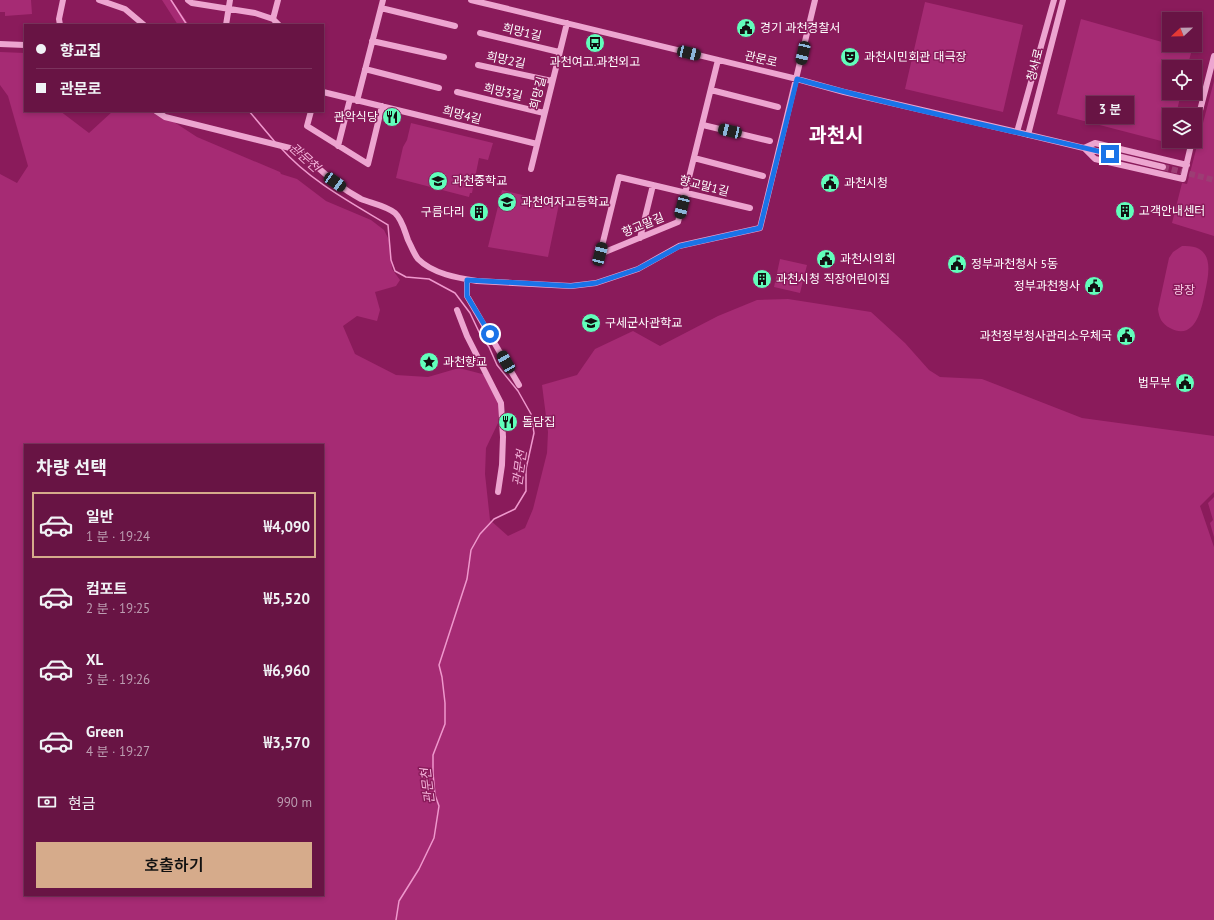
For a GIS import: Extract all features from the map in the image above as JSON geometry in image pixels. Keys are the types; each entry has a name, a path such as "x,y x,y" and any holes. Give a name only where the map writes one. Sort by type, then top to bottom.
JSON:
{"street":[{"path":"60,24 59,19 63,0"},
{"path":"100,0 125,9 143,24"},
{"path":"188,0 192,2 255,13 273,19 278,24"},
{"path":"226,24 230,0"},
{"path":"273,19 278,0"},
{"path":"357,101 383,0"},
{"name":"관문로","path":"471,0 797,79 844,92 1163,167"},
{"path":"158,112 165,117 298,150 314,163 326,177 361,199 395,213 403,225 408,241 418,258 428,266 442,273 467,280 571,286 596,283 638,269 680,246 760,228 815,0"},
{"name":"청사로","path":"1017,132 1054,0"},
{"name":"청사로","path":"1028,135 1063,0"},
{"path":"381,8 456,26"},
{"name":"희망길","path":"531,169 567,23"},
{"name":"희망1길","path":"480,33 559,52"},
{"path":"372,41 444,57"},
{"path":"0,44 24,45"},
{"path":"1201,108 1214,56"},
{"name":"향교말길","path":"600,254 678,222 718,60"},
{"name":"희망2길","path":"478,65 552,81"},
{"path":"365,69 439,88"},
{"path":"711,90 778,107"},
{"name":"희망4길","path":"324,92 536,144"},
{"name":"희망3길","path":"456,92 544,113"},
{"path":"338,146 350,99"},
{"path":"311,112 307,126 368,164 382,106"},
{"path":"703,125 770,141"},
{"path":"1187,165 1095,143 1084,148 1095,158 1183,179 1187,165 1191,148"},
{"path":"694,158 763,176"},
{"name":"향교말1길","path":"600,254 619,176 750,208"},
{"path":"640,238 653,185"},
{"path":"467,280 467,296 519,385"},
{"path":"457,310 467,336 501,403 503,437 502,465 498,492"}],"green space":[{"path":"0,0 31,0 32,14 5,16 5,12 0,12"},
{"path":"162,0 172,0 188,24 177,24"},
{"path":"925,2 1023,25 1003,112 905,89"},
{"path":"1081,19 1162,42 1162,52 1191,52 1189,60 1162,60 1162,100 1179,100 1178,108 1162,108 1162,141 1057,114"},
{"path":"0,52 24,53 24,112 61,112 89,133 112,112 159,112 197,137 280,172 281,174 297,179 326,201 371,220 384,230 390,242 392,269 400,280 396,286 375,292 380,310 377,321 357,316 343,326 355,354 396,375 428,377 459,368 486,375 499,398 498,423 486,448 485,474 490,520 508,536 525,528 533,509 547,453 548,432 542,385 577,375 595,349 633,331 660,346 718,316 757,300 788,299 871,312 905,343 929,370 940,377 982,379 1082,418 1214,436 1214,492 1200,506 1214,547 1214,920 0,920 0,174 17,183 28,166 8,96 0,85"},
{"path":"1214,81 1214,236 1172,223 1182,183 1187,184 1196,148 1202,148 1202,127"},
{"path":"411,123 493,143 488,160 479,158 472,193 470,193 469,197 396,178 403,147 407,140"},
{"path":"502,190 559,204 548,257 488,247"},
{"name":"광장","path":"1182,246 1192,246 1200,249 1205,254 1208,267 1207,284 1202,306 1196,321 1186,331 1179,331 1170,328 1163,323 1158,309 1169,258 1173,252"},
{"path":"780,259 807,265 800,293 774,287"},
{"path":"1214,497 1214,537 1210,523 1213,520 1208,503"}],"waterway":[{"name":"관문천","path":"171,0 186,24"},
{"name":"관문천","path":"250,112 275,142"},
{"name":"관문천","path":"280,147 317,181 388,225 391,260 395,271 406,277 429,279 455,293 470,313 497,365 518,391 531,414 534,433 526,469 526,491 515,509 494,519 480,534 471,550 467,579 439,665 445,703 445,724 433,755 435,795 439,806 434,838 419,869 399,901 396,920"}],"tunnel":[{"path":"1163,167 1214,180"}],"place":[{"name":"경기 과천경찰서","path":"746,28"},
{"name":"과천여고.과천외고","path":"595,43"},
{"name":"과천시민회관 대극장","path":"850,57"},
{"name":"관악식당","path":"392,117"},
{"name":"과천중학교","path":"438,181"},
{"name":"과천시청","path":"830,183"},
{"name":"과천여자고등학교","path":"507,202"},
{"name":"고객안내센터","path":"1125,211"},
{"name":"구름다리","path":"479,212"},
{"name":"과천시의회","path":"826,259"},
{"name":"정부과천청사 5동","path":"957,264"},
{"name":"과천시청 직장어린이집","path":"762,279"},
{"name":"정부과천청사","path":"1094,286"},
{"name":"구세군사관학교","path":"591,323"},
{"name":"과천정부청사관리소우체국","path":"1126,336"},
{"name":"과천향교","path":"429,362"},
{"name":"법무부","path":"1185,383"},
{"name":"돌담집","path":"508,422"}],"district":[{"name":"과천시","path":"836,135"}],"route":[{"path":"490,334 467,296 467,280 571,286 596,283 638,269 680,246 760,228 797,79 844,92 1110,154"}]}
